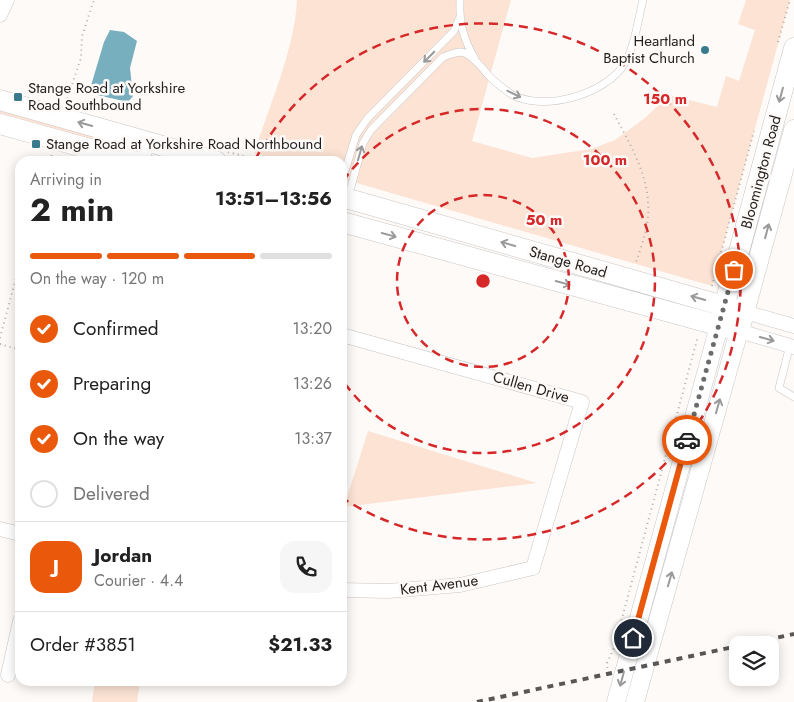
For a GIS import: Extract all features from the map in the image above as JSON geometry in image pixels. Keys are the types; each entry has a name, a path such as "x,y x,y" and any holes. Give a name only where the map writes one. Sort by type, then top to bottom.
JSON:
{"main road":[{"name":"Bloomington Road","path":"711,323 786,47"},
{"path":"0,100 198,156"},
{"path":"0,124 115,156"},
{"name":"Bloomington Road","path":"742,321 794,130"},
{"name":"Stange Road","path":"347,198 716,304 742,321"},
{"name":"Stange Road","path":"347,223 711,323 742,321"}],"street":[{"path":"0,15 7,0"},
{"path":"144,156 148,142"},
{"name":"Stange Road","path":"742,321 794,326"},
{"name":"Stange Road","path":"742,321 792,346"},
{"name":"Bloomington Road","path":"635,702 742,321"},
{"name":"Bloomington Road","path":"616,702 711,323"},
{"name":"Cullen Drive","path":"347,336 582,402 534,568"},
{"path":"0,529 15,533"},
{"name":"Kent Avenue","path":"347,590 388,591 460,585 534,568"},
{"path":"8,675 15,644"}],"lane":[{"path":"347,165 356,135 366,119 454,31 459,19 460,0"},
{"path":"347,192 351,187 363,143 371,130 443,57 454,53 465,53 492,79 513,95 536,101 561,101 586,93 612,77 624,64 630,52 643,0"},
{"path":"459,19 467,45 477,63"},
{"path":"792,346 779,388 794,397"}],"path":[{"path":"65,105 81,58 82,36 94,0"},
{"path":"786,47 790,0"},
{"path":"614,114 638,160 648,199 648,218 634,268"},
{"path":"716,304 756,123"},
{"path":"51,156 52,152"},
{"path":"0,338 15,282"},
{"path":"608,674 607,663 614,648 711,323"},
{"path":"0,344 15,348"}],"shaded area":[{"path":"297,0 511,0 472,141 532,158 591,149 615,140 645,118 669,95 717,107 726,76 739,81 755,30 738,24 746,0 790,0 712,286 347,180 347,156 264,156 254,153 292,38"},
{"path":"0,107 126,143 124,151 0,116"},
{"path":"368,431 537,483 347,507 347,498"},
{"path":"94,686 139,686 137,702 92,702"}],"water":[{"path":"110,30 124,32 137,41 130,68 133,96 128,102 97,95 90,89 104,42"}],"railway":[{"path":"779,637 794,634"},
{"path":"477,702 729,648"}],"way so far":[{"path":"687,440 734,270"}],"place":[{"name":"Heartland Baptist Church","path":"705,50"},
{"name":"Stange Road at Yorkshire Road Southbound","path":"18,97"},
{"name":"Stange Road at Yorkshire Road Northbound","path":"36,144"}],"route":[{"path":"633,638 687,440"}]}
